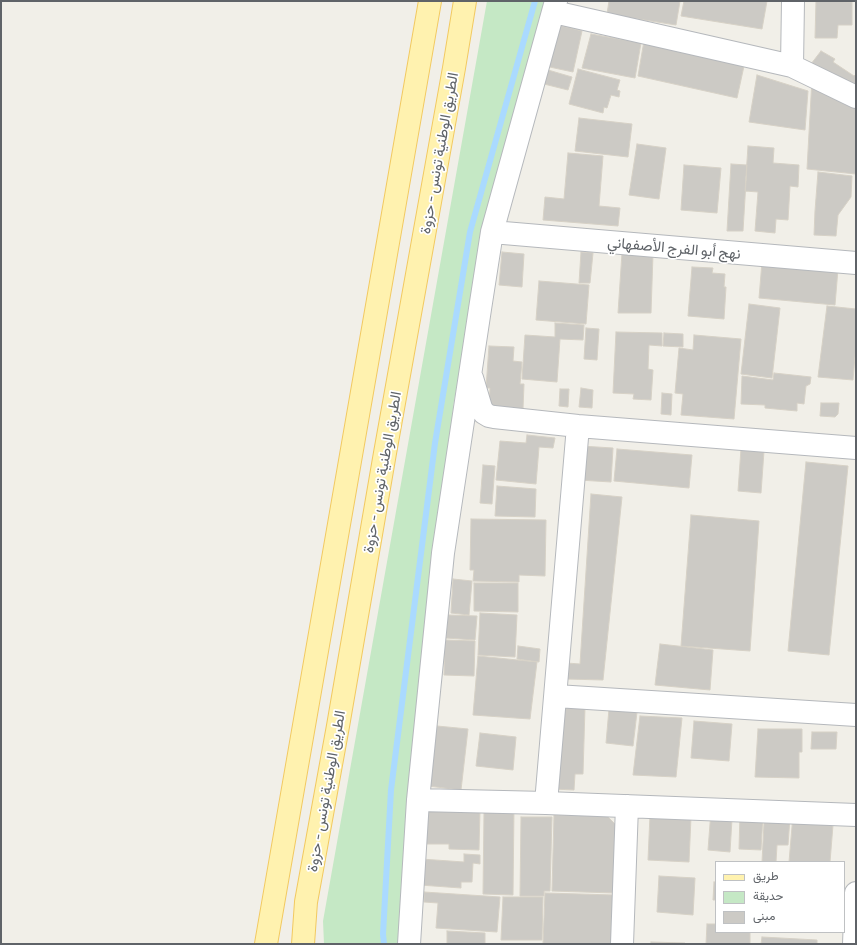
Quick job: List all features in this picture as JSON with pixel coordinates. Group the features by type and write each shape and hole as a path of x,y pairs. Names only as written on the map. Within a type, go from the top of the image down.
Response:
{"main road":[{"path":"266,944 430,1"},
{"name":"الطريق الوطنية تونس - حزوة","path":"303,944 306,902 465,1"},
{"path":"313,678 345,682"}],"street":[{"path":"792,66 793,1"},
{"path":"409,944 418,800 443,553 470,371 492,232 555,6 792,66 856,98"},
{"name":"نهج أبو الفرج الأصفهاني","path":"492,232 856,263"},
{"path":"470,371 481,408 484,413 489,416 578,426 856,448"},
{"path":"546,803 578,426"},
{"path":"556,696 856,715"},
{"path":"418,800 546,803 856,815"},
{"path":"622,944 628,806"},
{"path":"854,944 856,893"}],"green space":[{"path":"487,1 546,1 487,229 454,401 431,600 404,944 324,944 323,921"}],"building":[{"path":"609,1 680,1 676,25 607,14"},
{"path":"684,1 767,1 762,29 681,16"},
{"path":"816,1 852,2 852,25 838,25 837,38 815,38"},
{"path":"555,24 582,31 573,72 545,66"},
{"path":"591,34 641,43 635,78 582,68"},
{"path":"645,35 746,57 737,98 638,76"},
{"path":"821,51 835,59 833,62 854,76 856,74 856,94 811,64"},
{"path":"578,69 620,80 617,90 620,91 619,97 611,95 607,108 604,107 603,113 569,104"},
{"path":"548,70 572,77 568,90 544,84"},
{"path":"757,75 808,91 805,130 749,122"},
{"path":"812,79 856,107 856,174 807,169"},
{"path":"579,118 632,124 628,157 575,151"},
{"path":"637,144 666,148 659,199 629,195"},
{"path":"748,146 774,148 773,163 799,165 798,187 790,186 788,220 776,219 775,233 755,231 758,192 745,191"},
{"path":"568,153 603,156 599,206 620,208 618,226 543,220 545,197 564,199"},
{"path":"731,164 747,165 743,231 727,231"},
{"path":"684,165 721,168 717,213 681,210"},
{"path":"818,172 852,176 851,197 838,215 836,236 814,235"},
{"path":"502,252 524,254 522,287 499,285"},
{"path":"581,252 593,253 590,283 579,283"},
{"path":"622,253 653,254 651,313 618,313"},
{"path":"762,262 838,269 835,305 759,298"},
{"path":"692,267 713,268 712,273 725,274 724,287 726,287 724,319 688,316"},
{"path":"539,281 589,285 586,324 536,320"},
{"path":"749,304 780,308 772,378 741,374"},
{"path":"827,306 856,309 856,345 853,380 818,377"},
{"path":"555,323 584,325 583,340 560,339 557,382 522,379 525,335 555,337"},
{"path":"586,328 599,329 597,360 584,359"},
{"path":"616,332 662,333 662,346 649,345 648,369 653,370 651,400 633,399 634,394 613,393"},
{"path":"664,333 683,334 683,347 663,346"},
{"path":"694,335 741,339 734,419 681,415 683,394 675,393 679,348 693,350"},
{"path":"489,346 514,347 513,361 522,362 520,384 524,384 523,409 489,407 490,388 486,388"},
{"path":"774,373 811,377 810,384 806,386 804,404 797,403 797,411 765,408 765,405 741,404 742,376 773,380"},
{"path":"581,388 593,390 592,408 579,407"},
{"path":"560,389 569,389 568,407 559,406"},
{"path":"662,393 672,394 671,415 661,414"},
{"path":"821,403 839,403 838,414 835,417 820,416"},
{"path":"527,435 555,438 553,448 539,447 536,484 496,480 500,441 526,443"},
{"path":"581,446 613,448 611,482 579,480"},
{"path":"617,449 692,455 689,488 614,481"},
{"path":"741,449 764,451 761,493 738,491"},
{"path":"806,462 848,466 829,655 788,651"},
{"path":"483,465 495,466 492,504 480,503"},
{"path":"497,486 536,489 535,517 495,516"},
{"path":"591,494 622,497 603,680 566,679 567,663 580,664"},
{"path":"691,515 759,521 750,651 681,646"},
{"path":"471,519 546,520 545,576 519,575 519,582 473,581 474,570 470,570"},
{"path":"453,579 472,581 469,615 451,613"},
{"path":"474,583 518,583 518,612 474,611"},
{"path":"480,613 517,615 515,657 478,655"},
{"path":"448,615 477,616 475,640 446,638"},
{"path":"445,640 475,641 474,676 444,675"},
{"path":"660,644 713,650 710,690 655,685"},
{"path":"518,646 540,649 539,662 517,659"},
{"path":"478,656 537,662 530,719 473,715"},
{"path":"557,706 585,707 583,774 575,774 574,790 554,789"},
{"path":"609,709 637,712 633,746 606,743"},
{"path":"640,716 682,718 676,777 633,775"},
{"path":"694,721 732,724 729,761 691,758"},
{"path":"437,726 468,729 461,790 428,786"},
{"path":"758,729 802,729 802,752 799,752 799,778 755,777"},
{"path":"812,732 837,732 836,749 811,749"},
{"path":"480,733 516,737 513,770 476,766"},
{"path":"514,807 513,895 483,894 484,812"},
{"path":"422,808 480,810 479,850 449,849 449,844 420,844"},
{"path":"711,811 732,819 730,852 708,850"},
{"path":"740,814 763,815 761,850 739,849"},
{"path":"554,815 607,816 617,826 615,893 552,891"},
{"path":"650,815 691,817 689,862 648,860"},
{"path":"793,815 833,825 830,861 789,861"},
{"path":"521,817 552,817 550,891 544,891 544,896 520,896"},
{"path":"790,818 788,845 777,845 776,861 762,861 764,823"},
{"path":"464,854 480,855 480,864 473,863 472,882 461,882 461,888 420,885 421,859 464,862"},
{"path":"659,876 695,878 693,915 657,912"},
{"path":"714,882 715,882 715,900 713,900"},
{"path":"424,892 500,897 497,932 436,928 438,903 424,902"},
{"path":"545,893 614,895 612,944 543,944"},
{"path":"503,897 543,897 542,940 501,940"},
{"path":"707,924 715,924 715,933 750,933 750,944 706,944"},
{"path":"447,931 485,933 485,944 447,944"},
{"path":"762,937 817,940 817,944 761,944"},
{"path":"651,942 685,943 685,944 651,944"}],"waterway":[{"path":"384,944 383,934 391,790 435,443 470,232 535,1"}]}
